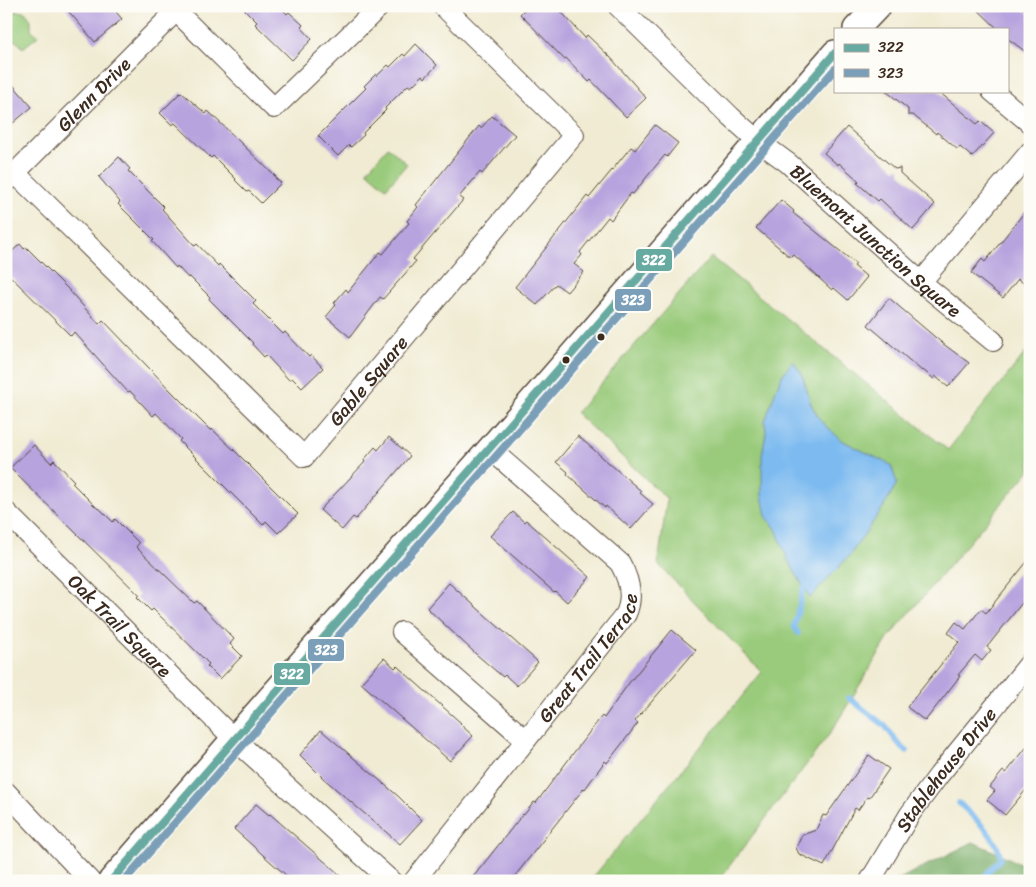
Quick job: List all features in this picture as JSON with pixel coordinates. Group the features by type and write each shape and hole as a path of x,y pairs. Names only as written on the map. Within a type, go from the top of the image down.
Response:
{"main road":[{"path":"857,28 878,6"},
{"path":"111,881 834,54"}],"street":[{"path":"172,10 274,108 380,6"},
{"name":"Gable Square","path":"9,179 304,457 574,135 443,6"},
{"name":"Bluemont Junction Square","path":"618,6 731,117 758,141 788,163 921,282 993,341"},
{"name":"Glenn Drive","path":"9,179 172,10"},
{"path":"993,92 1030,123"},
{"path":"921,282 1030,152"},
{"name":"Great Trail Terrace","path":"414,881 626,614 630,605 628,582 620,563 490,449"},
{"name":"Oak Trail Square","path":"6,512 234,739 391,881"},
{"path":"402,632 526,740"},
{"name":"Stablehouse Drive","path":"870,881 910,814 939,774 1030,663"},
{"path":"6,792 90,881"}],"green space":[{"path":"16,11 25,12 31,20 31,29 38,36 23,48 10,38 7,33 6,20"},
{"path":"388,147 407,164 386,188 367,171"},
{"path":"711,257 948,450 1030,347 1030,470 889,637 831,732 718,881 590,881 762,672 658,564 667,499 576,413"},
{"path":"973,842 1024,865 1017,881 895,881"}],"water":[{"path":"793,361 802,374 811,404 820,420 841,440 891,465 897,483 884,506 850,555 810,598 788,560 776,529 766,516 762,495 762,455 766,433 765,421 783,374"}],"building":[{"path":"64,6 111,6 122,19 95,42"},
{"path":"241,6 280,6 287,14 289,12 303,25 301,27 312,39 292,60 255,24 257,22"},
{"path":"528,6 556,6 585,38 587,35 611,58 646,98 626,117 591,80 589,82 566,58 564,59 520,14"},
{"path":"974,6 1020,6 1030,15 1030,55 1008,39 1008,28 997,28"},
{"path":"416,44 437,65 425,78 423,75 411,87 408,85 363,133 364,135 351,147 349,145 338,156 318,136 366,88 364,86 376,74 377,76 388,65 390,67 403,54 405,56"},
{"path":"6,77 32,107 6,129"},
{"path":"181,92 206,114 208,111 281,183 261,203 249,191 247,192 213,156 211,158 175,123 172,125 160,113"},
{"path":"887,92 939,92 977,124 980,121 994,133 972,157 960,147 957,149 913,115 908,115 908,109"},
{"path":"492,116 515,135 482,174 480,172 459,197 463,200 413,259 416,261 383,299 380,297 350,337 326,317 336,305 334,303 346,289 348,292 380,252 383,254 409,223 407,221 418,207 416,205 479,126 481,128"},
{"path":"655,125 678,143 667,157 665,155 633,194 631,193 611,220 608,217 580,252 582,255 574,264 584,272 567,292 556,284 537,305 515,287 587,196 589,198 631,147 635,150"},
{"path":"847,127 895,169 900,168 900,173 935,204 913,230 880,199 878,201 857,183 859,181 839,163 838,165 824,153"},
{"path":"119,157 130,169 128,171 164,207 162,209 195,246 197,244 218,266 219,264 256,301 253,304 283,334 285,332 309,357 311,355 323,368 302,388 292,378 289,380 266,355 264,357 253,343 209,299 210,297 189,276 188,278 177,266 176,268 152,241 154,240 118,204 120,202 99,177"},
{"path":"781,200 794,211 793,213 856,264 854,266 867,277 848,300 834,288 832,290 793,254 790,257 756,228"},
{"path":"1030,205 1030,288 1018,279 1003,298 971,273 982,259 985,262"},
{"path":"20,244 24,249 26,247 68,289 99,324 103,320 211,431 212,429 298,514 278,533 266,521 263,525 179,441 181,439 156,413 153,416 130,391 128,392 74,332 71,336 6,272 6,257"},
{"path":"889,298 942,343 969,363 948,387 935,376 934,379 922,371 868,325"},
{"path":"578,436 641,491 640,493 653,504 631,529 606,506 605,508 556,462"},
{"path":"389,437 410,456 356,519 353,517 342,530 320,510 365,462 364,460 375,447 378,450"},
{"path":"34,445 51,463 54,460 74,481 72,483 98,509 113,522 115,519 139,543 136,547 194,603 197,601 234,639 230,644 242,656 220,679 207,666 209,664 153,609 151,611 137,597 139,595 10,468"},
{"path":"513,512 524,522 526,520 590,577 567,602 490,536"},
{"path":"1030,558 1030,593 987,647 991,650 982,661 975,655 925,721 907,707 959,642 948,633 956,622 965,629 981,609 986,613"},
{"path":"449,583 538,662 517,686 477,655 427,608"},
{"path":"672,630 696,650 635,721 638,723 607,763 605,761 585,789 511,881 470,881 523,814 534,802 536,803 602,716 604,718 629,683"},
{"path":"384,658 395,668 397,666 473,736 450,761 361,683"},
{"path":"321,730 398,796 422,820 400,844 323,778 300,755"},
{"path":"1030,743 1030,785 1005,815 987,800 995,791 990,787 1003,771 1006,773"},
{"path":"869,755 889,769 869,798 867,797 858,810 855,808 824,866 799,854 796,848 802,835 816,830 823,815 826,816"},
{"path":"256,804 347,881 293,881 234,829"}],"waterway":[{"path":"798,633 794,626 804,587"},
{"path":"849,698 885,726 903,749 907,751"},
{"path":"959,803 990,835 1001,858 980,881"}],"transit line":[{"name":"322","path":"111,881 834,54"},
{"name":"323","path":"124,881 834,70"}]}
